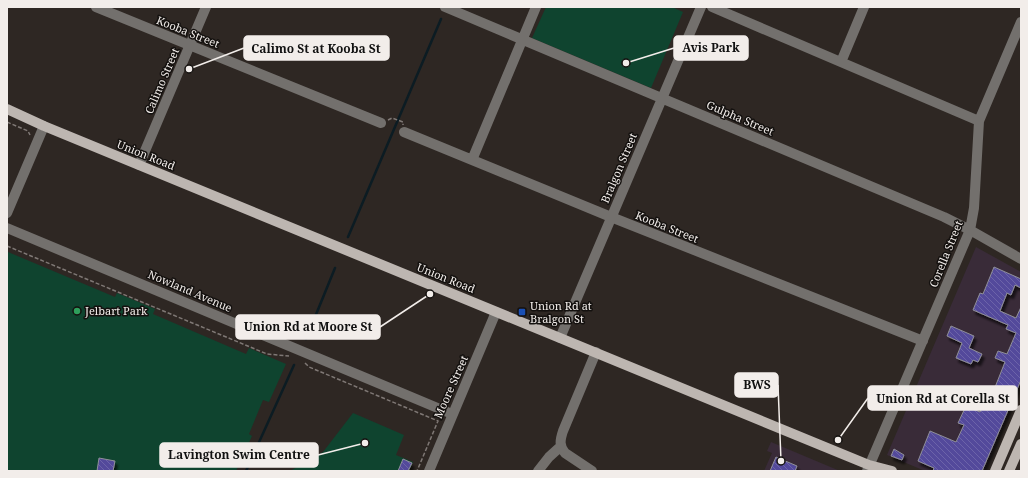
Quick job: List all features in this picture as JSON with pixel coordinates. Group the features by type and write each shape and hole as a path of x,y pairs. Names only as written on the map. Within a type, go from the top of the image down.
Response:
{"main road":[{"name":"Union Road","path":"7,109 44,126 596,352 874,469 892,471"},
{"path":"995,471 1021,410"},
{"path":"1009,471 1021,444"}],"street":[{"name":"Kooba Street","path":"96,7 381,123"},
{"name":"Calimo Street","path":"139,165 206,7"},
{"name":"Gulpha Street","path":"445,7 944,218 970,230 1021,259"},
{"path":"472,160 536,7"},
{"name":"Bralgon Street","path":"560,338 701,7"},
{"path":"712,7 979,121"},
{"path":"841,62 864,7"},
{"name":"Corella Street","path":"874,469 923,341 970,230 974,208 979,121 1021,22"},
{"path":"7,214 44,126"},
{"name":"Kooba Street","path":"404,132 611,217 923,341"},
{"name":"Nowland Avenue","path":"7,228 452,414"},
{"name":"Moore Street","path":"428,471 496,312"},
{"path":"592,471 570,457 560,447 560,438 596,352"},
{"path":"538,471 549,457 560,447"}],"path":[{"path":"394,118 401,121"},
{"path":"7,122 28,131 30,135"},
{"path":"7,246 267,354 292,357"},
{"path":"304,362 309,367 438,421 417,471"}],"shaded area":[{"path":"976,247 1021,272 1021,383 984,471 925,471 887,455"},
{"path":"771,442 840,471 764,471 772,453 767,451"}],"green space":[{"path":"546,7 672,7 683,12 651,88 532,38"},
{"name":"Jelbart Park","path":"8,252 115,297 117,293 155,309 153,314 246,354 249,348 286,364 269,402 263,400 249,434 252,436 236,471 7,471"},
{"path":"353,413 404,435 396,455 413,462 409,471 290,471 323,452"}],"building":[{"path":"994,267 1021,279 1021,288 1015,285 1011,295 1007,293 1000,311 1016,318 1021,307 1021,380 982,471 933,471 934,468 918,461 930,431 956,442 964,425 958,423 966,406 980,412 986,398 990,400 1005,362 995,358 998,351 1007,354 1016,333 1006,329 1008,325 973,310 980,293 983,294"},
{"path":"951,326 974,336 969,348 982,354 978,362 973,360 971,364 956,358 962,343 947,336"},
{"path":"894,449 904,455 902,460 891,456"},
{"path":"776,457 797,466 795,471 770,471"},
{"path":"99,458 115,461 113,471 97,471"},
{"path":"403,459 412,463 408,471 398,471"}],"waterway":[{"path":"348,237 441,19"},
{"path":"306,339 335,268"},
{"path":"246,471 294,365"}],"place":[{"name":"Avis Park","path":"626,63"},
{"name":"Calimo St at Kooba St","path":"189,69"},
{"name":"Union Rd at Moore St","path":"430,294"},
{"name":"Jelbart Park","path":"77,311"},
{"name":"Union Rd at Bralgon St","path":"522,312"},
{"name":"Union Rd at Corella St","path":"838,440"},
{"name":"Lavington Swim Centre","path":"365,443"},
{"name":"BWS","path":"781,461"}]}
